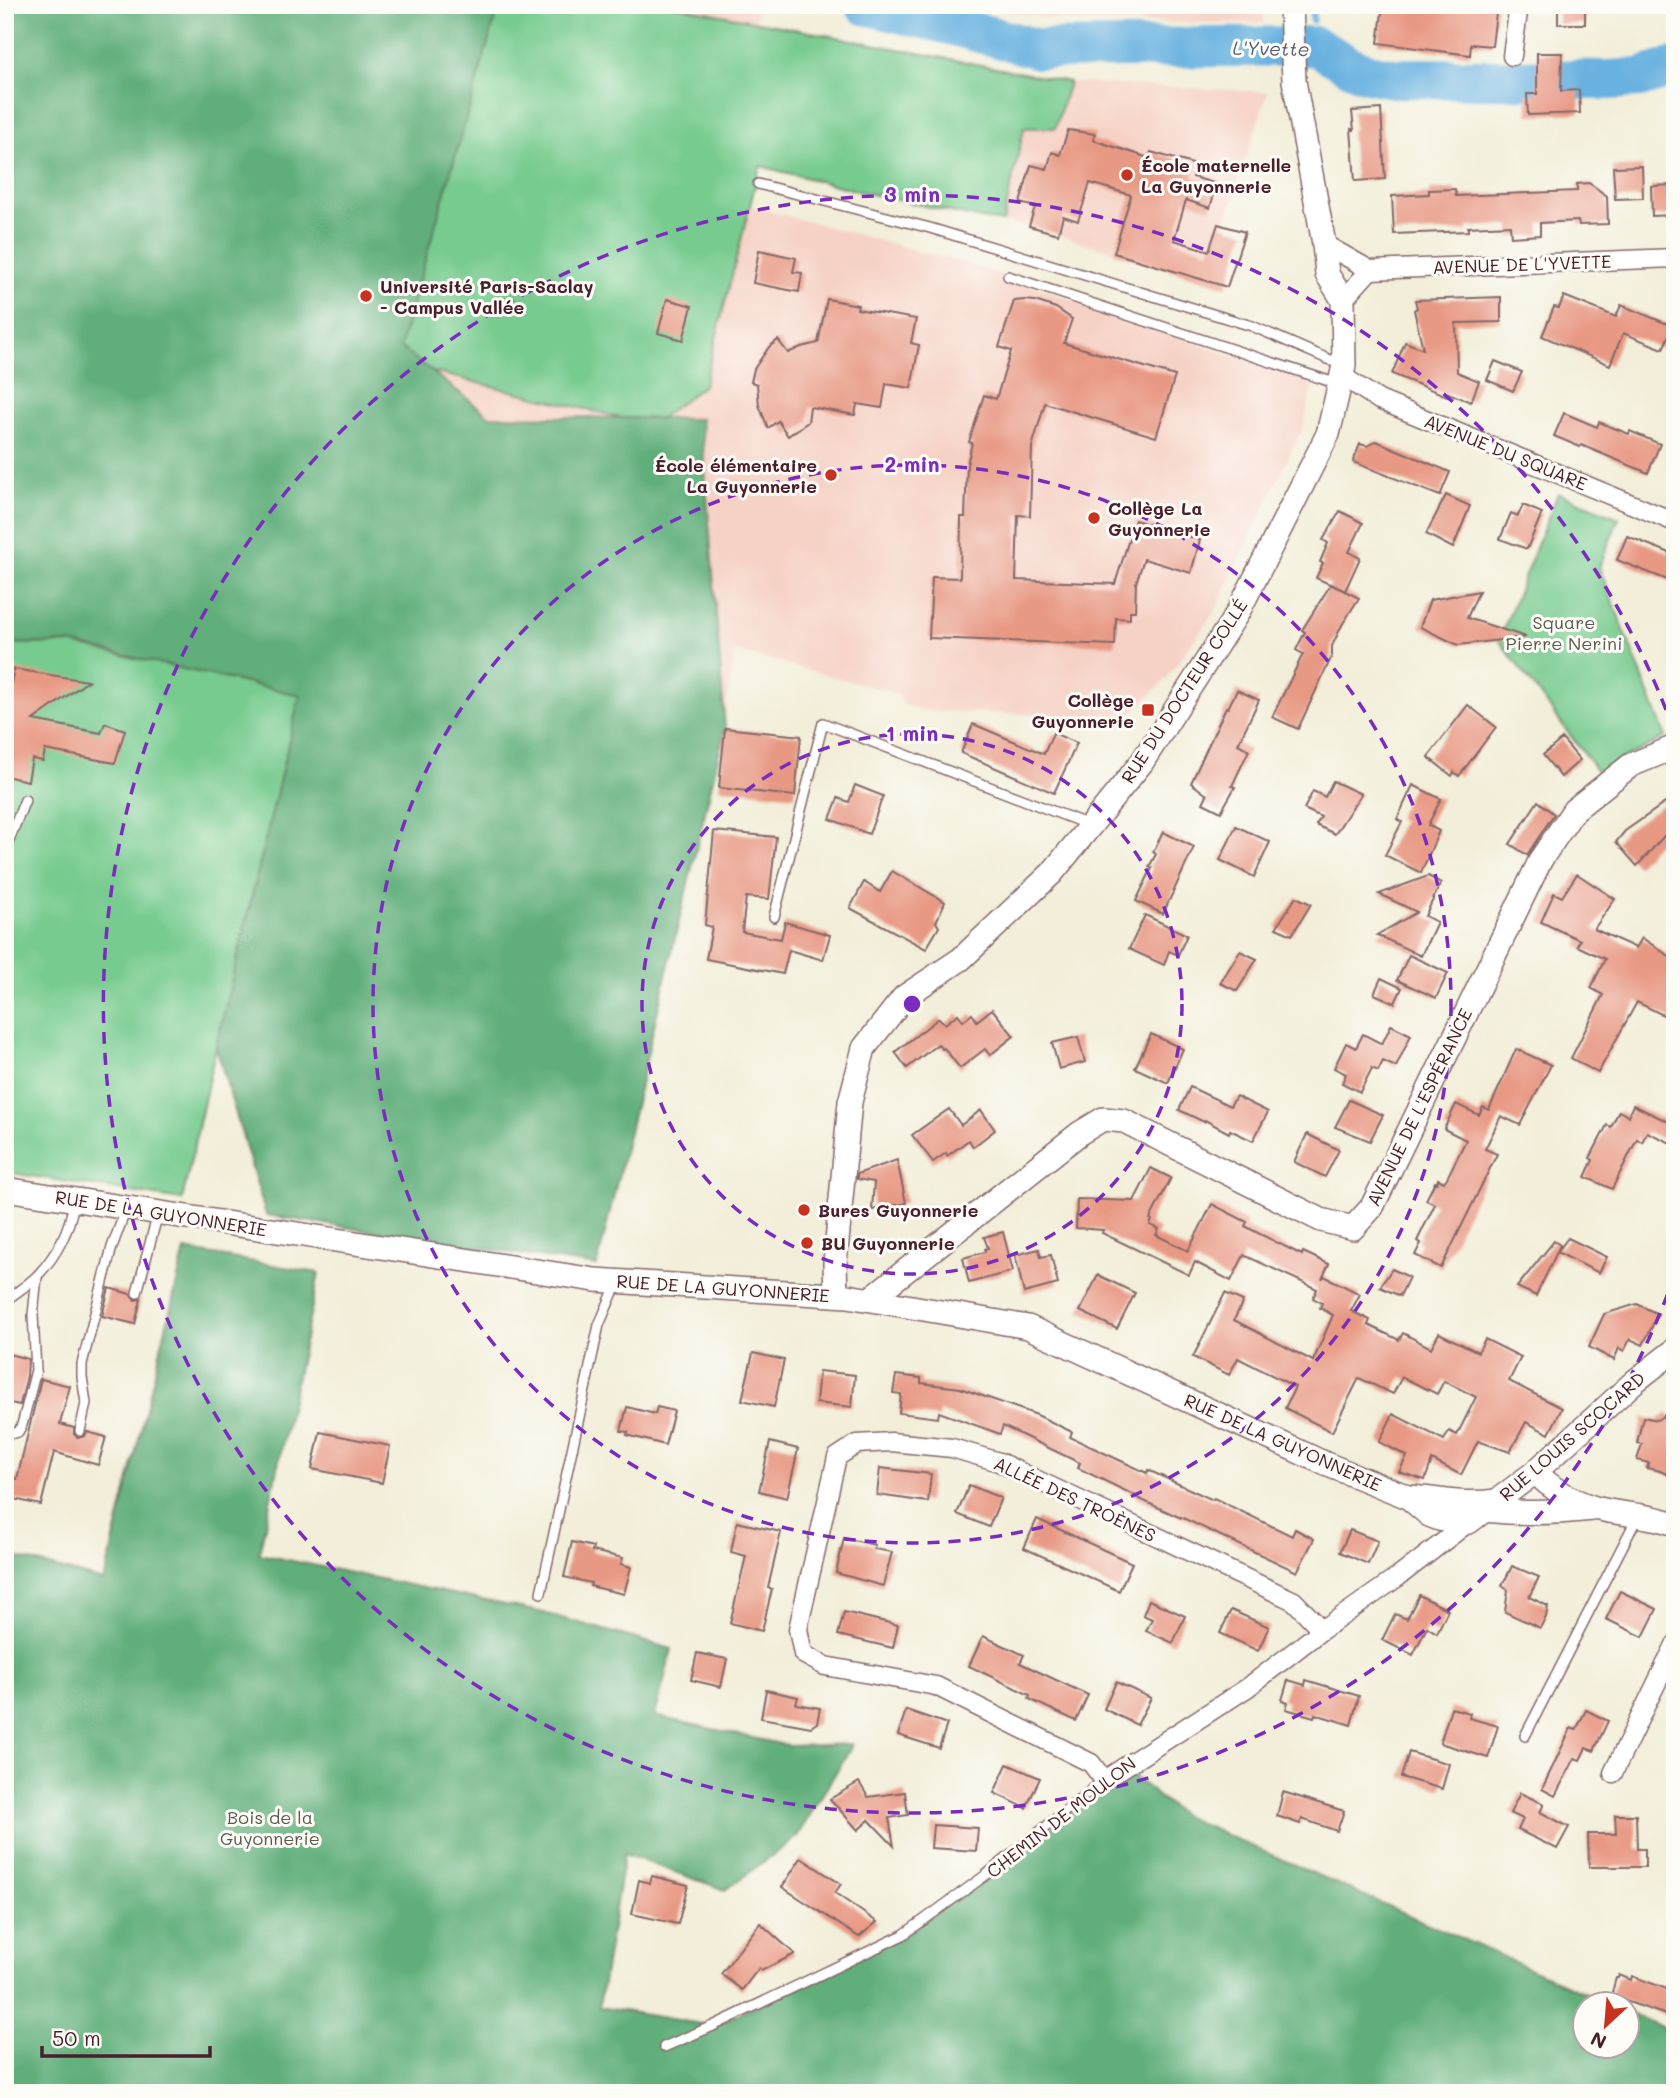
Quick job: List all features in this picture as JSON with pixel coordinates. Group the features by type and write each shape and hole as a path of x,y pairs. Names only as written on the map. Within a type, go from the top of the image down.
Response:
{"street":[{"name":"RUE DU DOCTEUR COLLÉ","path":"836,1295 835,1263 850,1102 864,1048 904,997 961,960 1052,873 1142,762 1238,612 1328,434 1341,375 1343,300 1327,274 1294,81 1291,5"},
{"path":"1512,56 1519,5"},
{"path":"1324,244 1370,270 1343,300"},
{"name":"AVENUE DE L'YVETTE","path":"1370,270 1675,258"},
{"name":"AVENUE DU SQUARE","path":"1341,375 1379,400 1675,522"},
{"name":"AVENUE DE L'ESPÉRANCE","path":"870,1299 1080,1133 1103,1119 1124,1121 1321,1220 1353,1228 1372,1207 1541,859 1574,810 1631,765 1675,747"},
{"name":"RUE DE LA GUYONNERIE","path":"5,1189 437,1257 617,1282 836,1295 1028,1327 1326,1464 1408,1497 1429,1515 1449,1522 1483,1511 1477,1504 1408,1497"},
{"name":"RUE LOUIS SCOCARD","path":"1483,1511 1535,1472 1634,1382 1675,1350"},
{"name":"ALLÉE DES TROÈNES","path":"1104,1780 1091,1763 936,1686 825,1666 803,1654 798,1629 837,1457 857,1444 891,1443 952,1448 999,1462 1294,1601 1322,1630"},
{"path":"1535,1472 1552,1488 1570,1499 1595,1508 1662,1519 1675,1524"},
{"path":"1483,1511 1564,1512 1595,1508"},
{"name":"CHEMIN DE MOULON","path":"1104,1780 1247,1688 1483,1511"},
{"path":"1429,1515 1435,1548"},
{"path":"1613,1773 1675,1645"}],"lane":[{"path":"758,184 930,228 1252,326 1341,375"},
{"path":"1008,276 1341,375"},
{"path":"774,917 823,723 1091,826"},
{"path":"5,850 25,800"},
{"path":"5,1301 37,1276 63,1241 72,1218 74,1199"},
{"path":"80,1431 86,1402 82,1364 112,1247 127,1207"},
{"path":"137,1293 158,1212"},
{"path":"5,1435 18,1432 33,1385 36,1370 33,1314 37,1276"},
{"path":"541,1593 599,1325 617,1282"},
{"path":"1525,1736 1639,1515"},
{"name":"CHEMIN DE MOULON","path":"664,2047 903,1935 985,1875 1104,1780"}],"shaded area":[{"path":"5,5 759,5 724,156 760,166 750,206 975,266 1313,384 1304,425 1215,611 1166,679 1127,718 927,711 905,706 896,693 735,651 724,723"},
{"path":"985,5 1264,5 1264,23 1079,22"},
{"name":"École maternelle La Guyonnerie","path":"1069,82 1268,92 1224,226 1218,224 1209,251 1190,275 1029,226 1003,222 1024,127 1055,128"}],"green space":[{"path":"5,5 499,5 400,347 490,416 701,419 725,728 597,1266 266,1215 216,1047 300,695 69,643 5,644"},
{"path":"490,5 670,5 1069,82 1055,128 1024,128 1003,222 871,194 760,166 704,385 651,425 393,362"},
{"name":"Square Pierre Nerini","path":"1558,493 1619,518 1599,567 1666,737 1618,761 1600,775 1499,640"},
{"path":"69,643 300,695 182,1200 5,1172 5,644"},
{"name":"Bois de la Guyonnerie","path":"185,1250 319,1273 259,1554 540,1612 672,1649 655,1716 789,1746 853,1744 796,1838 725,1890 624,1854 599,2007 713,2026 903,1935 989,1876 1125,1770 1183,1816 1578,1990 1572,1990 1572,2060 1642,2060 1642,2018 1675,2033 1675,2093 5,2093 5,1554 104,1581"}],"building":[{"path":"1383,5 1497,5 1492,46 1471,44 1470,55 1378,43"},
{"path":"1558,5 1585,5 1585,24 1558,24"},
{"path":"1537,53 1562,53 1561,91 1579,90 1580,113 1528,115 1527,94 1537,94"},
{"path":"1381,109 1385,179 1355,181 1352,111"},
{"path":"1068,130 1095,134 1093,140 1149,158 1151,152 1196,165 1193,177 1217,184 1210,208 1186,200 1174,240 1209,251 1218,224 1245,232 1227,287 1114,253 1131,195 1090,183 1078,221 1063,216 1058,234 1029,226 1035,207 1020,203 1031,165 1047,169 1052,152 1060,155"},
{"path":"1642,166 1643,198 1615,199 1613,167"},
{"path":"1589,183 1607,196 1608,224 1579,225 1578,221 1540,223 1540,235 1511,237 1510,225 1468,227 1468,231 1394,234 1392,196 1455,189 1456,196 1577,191 1577,184"},
{"path":"1675,185 1675,215 1652,216 1651,186"},
{"path":"759,250 796,258 793,272 802,273 799,292 753,283"},
{"path":"1564,296 1616,317 1621,305 1673,326 1663,349 1623,333 1610,365 1542,336 1554,307 1559,308"},
{"path":"1501,297 1501,322 1456,323 1457,372 1479,381 1471,402 1448,393 1447,396 1392,374 1405,342 1423,349 1414,310 1417,308 1415,300"},
{"path":"667,299 692,306 683,340 658,333"},
{"path":"827,299 858,305 857,309 916,319 911,343 919,345 911,388 886,384 882,408 857,404 855,415 810,407 808,422 788,436 778,421 768,428 759,405 757,384 751,382 754,369 769,347 778,340 788,353 818,343"},
{"path":"1025,300 1056,308 1072,319 1064,343 1175,376 1156,437 1045,403 1032,447 1030,516 1018,515 1016,580 1115,584 1135,520 1200,540 1191,573 1144,559 1136,583 1135,611 1130,611 1130,619 1116,618 1115,645 929,638 932,577 960,578 961,517 965,517 967,465 972,443 969,442 984,395 996,399 1011,351 999,347 1014,301"},
{"path":"1495,361 1522,372 1513,391 1487,380"},
{"path":"1564,413 1597,427 1599,422 1660,444 1648,473 1554,436"},
{"path":"1376,441 1450,472 1440,496 1353,462 1360,444 1367,446"},
{"path":"1446,495 1470,506 1453,548 1426,534"},
{"path":"1523,505 1542,513 1527,549 1500,539 1511,513 1518,516"},
{"path":"1340,511 1363,523 1349,552 1360,558 1345,591 1316,578 1328,543 1323,540"},
{"path":"1627,536 1675,555 1675,583 1617,560"},
{"path":"1331,584 1359,598 1332,646 1332,656 1298,729 1272,717 1303,654 1296,650 1305,632 1302,630"},
{"path":"1479,591 1467,618 1526,637 1458,645 1420,627 1430,600"},
{"path":"14,669 88,681 33,720 101,733 105,723 125,730 115,763 45,750 43,761 32,759 28,781 5,776 5,712"},
{"path":"1237,690 1259,700 1238,744 1249,750 1232,786 1235,787 1221,812 1203,803 1207,795 1191,783 1226,707 1228,708"},
{"path":"1468,705 1496,727 1459,776 1454,772 1452,776 1428,757"},
{"path":"973,724 1044,754 1053,733 1077,743 1054,793 961,753"},
{"path":"725,728 801,736 795,796 719,788"},
{"path":"1562,739 1580,760 1561,777 1543,755"},
{"path":"1333,781 1361,794 1335,834 1316,825 1321,817 1304,809 1313,791 1325,797"},
{"path":"855,785 883,796 869,834 830,819 838,798 849,802"},
{"path":"1413,785 1441,799 1428,825 1439,831 1421,873 1385,855 1402,822 1397,819"},
{"path":"1675,796 1675,850 1664,836 1637,866 1616,842 1625,831"},
{"path":"1538,801 1554,814 1527,855 1510,844"},
{"path":"1236,826 1270,842 1254,877 1220,860"},
{"path":"714,831 776,837 769,899 746,897 742,932 781,939 785,922 830,935 823,960 789,950 783,974 706,959 712,927 705,925"},
{"path":"1163,832 1194,847 1163,914 1136,901 1152,868 1149,867 1156,854 1153,852"},
{"path":"892,871 945,902 936,922 939,927 926,949 850,908 864,882 880,892"},
{"path":"1577,874 1615,899 1594,929 1636,948 1642,938 1675,960 1675,1021 1637,1002 1598,1073 1571,1058 1603,995 1591,988 1605,959 1577,946 1580,940 1541,922 1554,893 1562,897"},
{"path":"1428,876 1441,883 1425,916 1437,922 1421,956 1377,935 1417,912 1379,894"},
{"path":"1296,897 1311,904 1292,935 1276,928"},
{"path":"1145,915 1187,935 1178,955 1169,951 1164,965 1129,949"},
{"path":"1240,951 1257,959 1237,991 1220,983"},
{"path":"1409,955 1448,973 1436,998 1397,980"},
{"path":"1381,978 1402,988 1395,1003 1374,994"},
{"path":"992,1009 1014,1036 990,1055 985,1049 960,1068 938,1044 907,1068 895,1052 939,1018 945,1024 958,1014 963,1021 972,1014 977,1021"},
{"path":"1391,1025 1411,1035 1396,1067 1383,1061 1378,1071 1372,1068 1360,1092 1342,1083 1346,1074 1334,1068 1346,1043 1356,1048 1363,1034 1382,1044"},
{"path":"1151,1034 1183,1049 1168,1083 1135,1068"},
{"path":"1078,1037 1085,1062 1059,1069 1052,1043"},
{"path":"1516,1049 1551,1065 1520,1125 1501,1116 1485,1149 1497,1154 1441,1268 1415,1255 1421,1243 1417,1241 1435,1204 1426,1200 1435,1182 1437,1183 1438,1179 1444,1182 1447,1178 1466,1140 1444,1129 1456,1104 1479,1115 1483,1107 1489,1110"},
{"path":"1190,1087 1230,1106 1236,1096 1268,1112 1253,1141 1179,1110"},
{"path":"1349,1100 1383,1115 1370,1141 1335,1127"},
{"path":"1633,1105 1675,1125 1675,1145 1647,1132 1642,1142 1637,1139 1612,1189 1585,1177 1593,1160 1590,1158 1607,1125 1611,1127 1619,1111 1628,1116"},
{"path":"949,1109 961,1125 981,1110 995,1130 973,1147 969,1140 947,1156 946,1153 933,1162 912,1135"},
{"path":"1307,1134 1339,1150 1325,1177 1294,1162"},
{"path":"897,1160 906,1203 872,1210 874,1182 857,1179 857,1174"},
{"path":"1151,1168 1171,1178 1150,1219 1150,1225 1159,1229 1156,1235 1188,1251 1212,1204 1247,1222 1245,1226 1256,1232 1302,1255 1303,1252 1329,1264 1322,1279 1324,1276 1360,1294 1351,1311 1370,1320 1368,1325 1399,1340 1403,1333 1431,1348 1439,1333 1478,1352 1485,1339 1521,1357 1509,1381 1562,1408 1549,1434 1526,1422 1510,1452 1478,1441 1461,1475 1432,1460 1425,1480 1399,1472 1407,1456 1379,1442 1393,1414 1444,1440 1449,1431 1457,1435 1476,1397 1444,1381 1437,1394 1402,1377 1393,1394 1359,1378 1332,1432 1285,1408 1295,1387 1238,1358 1229,1375 1193,1357 1225,1293 1243,1301 1234,1320 1313,1361 1333,1315 1320,1308 1322,1303 1313,1298 1317,1289 1244,1255 1231,1281 1195,1262 1189,1275 1102,1233 1103,1230 1076,1228 1077,1199 1134,1201"},
{"path":"1003,1232 1013,1271 969,1283 963,1258 985,1252 988,1248 984,1237"},
{"path":"1568,1238 1607,1257 1599,1273 1557,1252"},
{"path":"1554,1241 1560,1245 1536,1296 1517,1287"},
{"path":"1039,1249 1041,1257 1051,1255 1058,1284 1024,1293 1015,1255"},
{"path":"1392,1269 1409,1277 1400,1296 1380,1287"},
{"path":"1098,1275 1135,1293 1117,1329 1080,1311"},
{"path":"109,1288 130,1294 135,1300 141,1299 135,1324 102,1316"},
{"path":"1637,1304 1658,1314 1643,1345 1630,1339 1624,1351 1619,1348 1614,1360 1589,1347 1604,1314"},
{"path":"5,1353 28,1359 20,1405 5,1402"},
{"path":"753,1353 784,1360 774,1407 742,1400"},
{"path":"819,1371 855,1375 852,1407 816,1403"},
{"path":"896,1375 921,1378 921,1383 960,1388 1037,1415 1072,1432 1070,1437 1147,1473 1148,1470 1213,1500 1214,1498 1292,1536 1295,1529 1314,1539 1297,1572 1135,1497 1078,1468 1080,1463 1003,1426 1000,1434 939,1412 938,1418 899,1413 901,1394 893,1393"},
{"path":"41,1379 70,1386 60,1424 74,1428 74,1434 78,1438 85,1436 87,1432 106,1437 98,1465 54,1452 41,1505 5,1497 5,1476 17,1479"},
{"path":"627,1407 655,1414 657,1407 674,1411 665,1445 621,1431"},
{"path":"1668,1413 1675,1424 1675,1478 1647,1468 1649,1463 1637,1460 1642,1444 1637,1443 1643,1417 1657,1420"},
{"path":"320,1432 390,1446 382,1483 312,1469"},
{"path":"770,1442 798,1449 787,1498 759,1491"},
{"path":"880,1468 931,1474 928,1502 877,1495"},
{"path":"969,1485 1001,1498 989,1527 957,1514"},
{"path":"1037,1519 1132,1563 1119,1591 1024,1548"},
{"path":"737,1522 781,1532 768,1588 772,1589 762,1631 730,1623 746,1556 731,1552"},
{"path":"1350,1530 1378,1541 1368,1564 1340,1552"},
{"path":"844,1538 875,1545 874,1549 892,1552 883,1586 836,1573"},
{"path":"572,1542 593,1547 592,1551 623,1558 621,1564 631,1567 624,1594 564,1577"},
{"path":"1512,1566 1539,1577 1529,1597 1548,1606 1540,1628 1505,1612 1508,1590 1502,1586"},
{"path":"1620,1591 1657,1609 1643,1637 1606,1619"},
{"path":"1419,1595 1448,1610 1437,1633 1427,1627 1413,1655 1382,1640 1395,1614 1407,1619"},
{"path":"1149,1600 1185,1616 1173,1643 1146,1631 1152,1619 1143,1615"},
{"path":"1231,1610 1269,1627 1258,1651 1220,1633"},
{"path":"844,1612 898,1625 893,1648 838,1635"},
{"path":"983,1636 1024,1655 1020,1663 1088,1695 1076,1721 969,1666"},
{"path":"697,1653 727,1659 721,1687 691,1680"},
{"path":"1288,1680 1305,1685 1306,1680 1359,1696 1351,1725 1286,1709 1288,1702 1282,1700"},
{"path":"1116,1682 1151,1698 1137,1725 1104,1709"},
{"path":"766,1690 798,1697 796,1704 820,1708 817,1723 811,1727 761,1718"},
{"path":"1451,1708 1470,1713 1469,1718 1498,1726 1488,1758 1440,1743"},
{"path":"906,1710 947,1724 939,1748 898,1735"},
{"path":"1586,1710 1608,1721 1594,1751 1586,1748 1580,1760 1575,1758 1555,1796 1542,1789 1571,1728 1576,1730"},
{"path":"1409,1752 1449,1764 1442,1789 1401,1777"},
{"path":"1007,1764 1040,1778 1026,1808 994,1793"},
{"path":"859,1782 868,1797 905,1792 908,1815 889,1818 894,1846 869,1820 858,1830 830,1799"},
{"path":"1283,1792 1344,1811 1337,1831 1302,1819 1300,1824 1277,1816"},
{"path":"1520,1793 1544,1804 1540,1812 1569,1827 1557,1849 1518,1830 1523,1819 1510,1813"},
{"path":"1615,1815 1636,1815 1637,1849 1645,1849 1645,1867 1589,1867 1588,1834 1616,1834"},
{"path":"933,1825 978,1828 976,1851 931,1848"},
{"path":"801,1858 841,1884 835,1893 877,1922 859,1937 782,1887"},
{"path":"652,1876 688,1885 678,1924 632,1914 639,1880 650,1883"},
{"path":"760,1923 795,1954 761,1971 759,1968 742,1990 721,1974"},
{"path":"1619,1975 1631,1980 1632,1976 1675,1992 1675,2018 1642,2007 1642,1990 1613,1990"}],"waterway":[{"name":"L'Yvette","path":"865,5 1038,49 1314,46 1350,66 1394,78 1608,80 1639,78 1675,67"},
{"path":"1312,5 1313,20"}],"place":[{"name":"École maternelle La Guyonnerie","path":"1127,175"},
{"name":"Université Paris-Saclay - Campus Vallée","path":"366,296"},
{"name":"École élémentaire La Guyonnerie","path":"831,475"},
{"name":"Collège La Guyonnerie","path":"1094,518"},
{"name":"Collège Guyonnerie","path":"1148,710"},
{"name":"Bures Guyonnerie","path":"804,1210"},
{"name":"BU Guyonnerie","path":"807,1243"}]}
